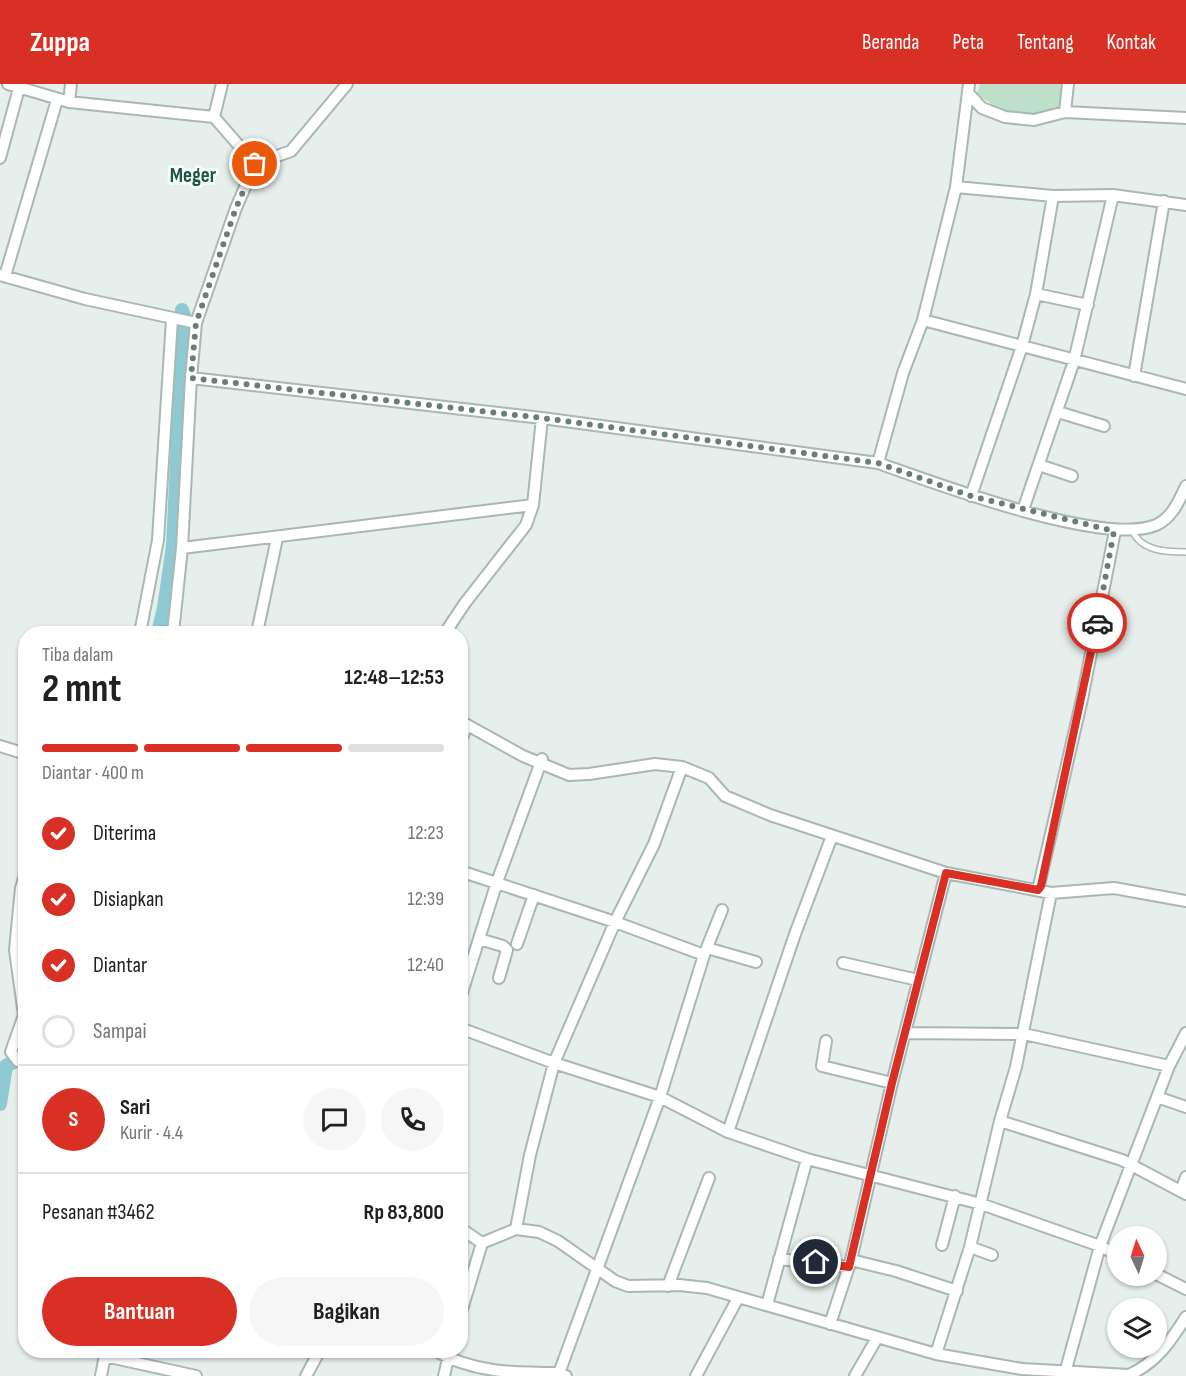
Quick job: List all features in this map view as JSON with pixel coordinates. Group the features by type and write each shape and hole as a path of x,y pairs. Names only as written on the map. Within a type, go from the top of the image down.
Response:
{"street":[{"path":"8,84 69,102 214,117 255,164"},
{"path":"69,102 71,84"},
{"path":"214,117 222,84"},
{"path":"174,626 182,548 196,323 236,208 255,164 291,151 347,84"},
{"path":"1065,112 1068,84"},
{"path":"0,158 20,88"},
{"path":"969,89 982,108 1005,117 1034,120 1065,112 1186,118"},
{"path":"878,463 903,373 923,320 956,187 969,89"},
{"path":"57,99 2,275 85,299 196,323"},
{"path":"956,187 1053,196 1113,195 1186,205"},
{"path":"1023,510 1074,361 1113,195"},
{"path":"971,496 1022,346 1036,294 1053,196"},
{"path":"1134,376 1164,201"},
{"path":"1036,294 1088,306"},
{"path":"141,626 158,540 172,319"},
{"path":"923,320 1186,389"},
{"path":"191,378 542,418 878,463 971,496 1114,531 1157,525 1172,513 1186,486"},
{"path":"1058,412 1104,426"},
{"path":"450,626 480,582 521,535 533,505 542,418"},
{"path":"1039,465 1072,476"},
{"path":"182,548 533,505"},
{"path":"1038,890 1082,699 1114,531"},
{"path":"259,626 278,538"},
{"path":"468,725 541,761 576,775 639,766 673,764 709,778 725,796 832,836 946,873 1051,893 1114,888 1186,900"},
{"path":"0,746 18,752"},
{"path":"468,974 497,882 541,761"},
{"path":"516,1229 530,1155 554,1063 615,922 654,844 682,767"},
{"path":"728,1132 795,934 832,836"},
{"path":"468,873 706,951 756,962"},
{"path":"830,1324 850,1263 892,1083 946,873"},
{"path":"936,1354 970,1247 1000,1121 1024,1034 1051,893"},
{"path":"517,944 534,896"},
{"path":"459,1358 495,1372 561,1375 660,1097 706,951 722,910"},
{"path":"18,911 15,967 18,983"},
{"path":"479,939 503,946 507,950 499,978"},
{"path":"843,963 918,980"},
{"path":"468,1031 554,1063 660,1097 728,1132 807,1159 981,1204 1107,1250"},
{"path":"18,1032 11,1052 18,1061"},
{"path":"1065,1373 1100,1246 1169,1066 1186,1032"},
{"path":"905,1033 1024,1034 1169,1066"},
{"path":"826,1041 822,1066 892,1083"},
{"path":"1157,1097 1186,1107"},
{"path":"1000,1121 1098,1151 1132,1165 1183,1193 1186,1177"},
{"path":"767,1305 807,1159"},
{"path":"668,1286 710,1178"},
{"path":"942,1245 955,1196"},
{"path":"482,1243 516,1229 539,1232 598,1267 615,1281 628,1286 707,1288 936,1354 1022,1369 1129,1375 1137,1372 1163,1351 1186,1317"},
{"path":"468,1233 482,1243"},
{"path":"468,1289 482,1243"},
{"path":"970,1247 992,1255"},
{"path":"779,1259 850,1263 896,1271 957,1291"},
{"path":"1167,1280 1186,1289"},
{"path":"696,1376 738,1298"},
{"path":"855,1376 877,1338"},
{"path":"101,1376 104,1358"},
{"path":"125,1358 196,1376"},
{"path":"306,1376 316,1358"},
{"path":"444,1376 448,1358"}],"lane":[{"path":"1132,530 1137,541 1154,548 1163,551 1186,552"}],"green space":[{"path":"980,84 1072,84 1069,116 1014,119 977,94"}],"waterway":[{"path":"160,626 173,546 184,315 182,310"},
{"path":"0,1104 6,1066 18,1059"}],"way so far":[{"path":"255,164 236,208 196,323 191,378 542,418 878,463 971,496 1114,531 1097,623"}],"district":[{"name":"Meger","path":"193,175"}],"route":[{"path":"816,1262 849,1267 892,1083 946,873 1038,890 1041,886 1097,623"}]}
